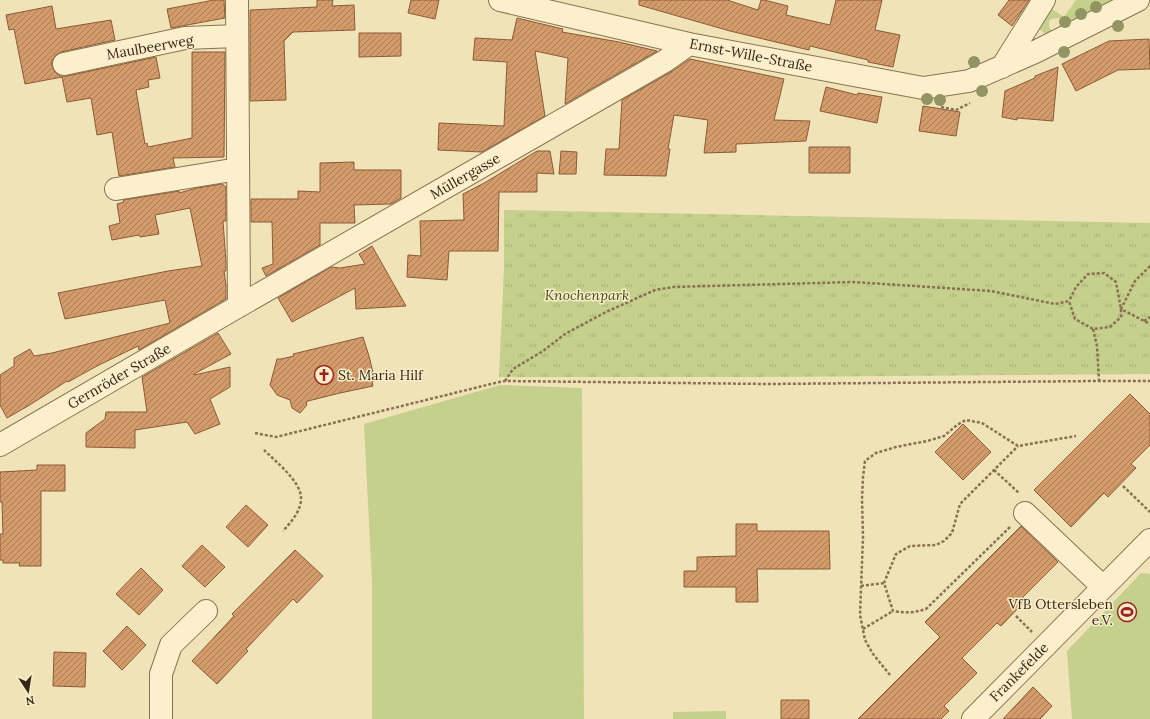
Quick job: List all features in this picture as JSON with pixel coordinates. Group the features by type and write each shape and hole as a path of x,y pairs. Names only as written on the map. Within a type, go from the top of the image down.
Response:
{"street":[{"path":"237,0 238,306"},
{"name":"Ernst-Wille-Straße","path":"500,0 689,44 923,88 969,81 1035,52 1138,0"},
{"path":"1002,67 1044,0"},
{"name":"Maulbeerweg","path":"64,64 185,38 237,36"},
{"name":"Müllergasse","path":"238,306 665,61 689,44"},
{"path":"116,189 238,169"},
{"name":"Gernröder Straße","path":"0,445 238,306"},
{"path":"1024,512 1103,587"},
{"name":"Frankefelde","path":"972,719 1150,540"},
{"path":"161,719 161,674 170,645 206,611"}],"path":[{"path":"1121,309 1135,281 1150,266"},
{"path":"1104,273 1116,282 1121,317 1110,326 1093,329 1075,319 1069,301 1076,287 1088,274 1104,273"},
{"path":"505,381 513,369 543,351 565,334 606,312 641,296 655,290 674,286 853,282 991,291 1055,304 1069,301"},
{"path":"1121,309 1150,324"},
{"path":"1143,321 1150,316"},
{"path":"1093,329 1097,346 1099,380"},
{"path":"255,433 276,437 505,381 768,384 1099,380 1150,381"},
{"path":"890,675 864,640 860,615 863,537 862,477 865,461 876,453 944,436 957,425 966,420 982,423 1018,446"},
{"path":"893,611 884,583 896,554 910,546 936,545 944,541 952,533 960,504 1018,446 1076,436"},
{"path":"264,450 282,466 298,486 302,498 293,521 284,531"},
{"path":"863,629 893,611 905,613 926,609 1024,512 1029,502 994,470"},
{"path":"1123,486 1150,512"},
{"path":"861,586 884,583"},
{"path":"1016,616 1036,637"}],"green space":[{"path":"1076,0 1118,0 1058,28 1062,23 1059,18 1051,19 1049,21 1049,27 1053,34 1046,34 1039,29 1037,23 1044,10 1052,9 1064,17"},
{"name":"Knochenpark","path":"504,210 1150,223 1150,374 767,377 499,377 504,268"},
{"path":"500,385 582,388 584,719 372,719 372,582 364,424"},
{"name":"VfB Ottersleben e.V.","path":"1141,573 1150,574 1150,719 1072,719 1067,651"},
{"path":"726,711 726,719 673,719 673,712"}],"building":[{"path":"214,0 224,0 225,18 171,28 167,9"},
{"path":"317,0 333,0 332,6 354,5 355,30 293,32 284,41 286,100 250,101 250,10 317,7"},
{"path":"411,0 439,0 435,19 408,13"},
{"path":"639,0 727,0 758,10 761,0 764,0 788,6 786,15 830,25 836,0 882,0 875,30 900,35 893,67 868,62 868,60 810,46 809,50 730,31 639,5"},
{"path":"1009,0 1029,0 1012,26 998,15"},
{"path":"52,6 56,29 111,20 115,40 61,52 56,55 52,60 52,66 55,72 60,76 67,76 156,57 160,78 148,80 149,87 136,90 145,144 147,143 148,147 192,138 192,52 225,52 224,157 173,158 175,167 119,176 112,132 97,135 91,98 67,102 62,77 25,84 14,29 9,30 6,15"},
{"path":"517,18 563,29 562,32 619,42 657,51 565,104 568,58 535,51 545,116 482,152 438,150 439,123 504,126 507,62 473,60 475,38 512,40"},
{"path":"359,33 401,33 401,56 359,57"},
{"path":"1149,39 1150,69 1118,70 1076,91 1062,64 1109,41"},
{"path":"690,59 784,79 774,120 810,121 806,141 736,144 736,152 704,153 708,120 674,115 668,149 670,149 666,176 604,175 606,149 619,149 622,100 671,72"},
{"path":"1058,67 1053,121 1017,118 1017,120 1002,117 1005,91 1035,78 1035,76"},
{"path":"826,87 857,95 858,93 882,97 877,123 820,111"},
{"path":"923,106 960,112 956,136 919,131"},
{"path":"809,147 850,147 850,173 809,173"},
{"path":"537,151 550,151 554,174 537,173 537,192 499,192 498,251 449,251 447,280 407,277 408,255 421,256 420,221 464,220 463,194"},
{"path":"561,151 577,152 576,174 559,174"},
{"path":"354,162 354,170 401,170 401,198 391,204 354,205 355,223 320,223 320,245 266,276 262,268 273,264 272,222 251,222 251,199 298,199 298,191 320,192 320,163"},
{"path":"222,184 226,187 226,221 223,221 226,262 226,271 224,271 226,299 139,350 138,346 68,382 67,381 7,418 0,405 0,375 14,366 14,358 30,349 34,356 52,353 170,323 165,300 65,319 58,293 168,271 202,266 190,208 155,215 159,234 140,237 139,235 112,240 109,226 120,223 117,204 124,202 123,200 179,191 179,193 197,188"},
{"path":"372,246 406,306 356,309 355,288 292,322 278,298 331,267 340,268 365,264 359,254"},
{"path":"218,333 231,354 194,375 230,367 230,387 210,399 220,424 195,434 187,422 135,430 135,448 86,447 86,433 105,419 106,412 147,412 142,377"},
{"name":"St. Maria Hilf","path":"363,337 375,381 372,381 373,386 308,401 306,402 307,405 300,413 292,408 290,400 277,395 270,385 277,359 294,356 293,354"},
{"path":"1130,394 1150,414 1150,445 1131,464 1136,468 1108,497 1104,493 1071,527 1034,490"},
{"path":"963,424 991,452 963,480 935,452"},
{"path":"37,465 65,465 65,491 41,491 41,566 19,566 20,563 3,563 3,560 0,560 0,534 3,534 2,502 0,502 0,472 37,470"},
{"path":"246,505 268,525 248,547 226,527"},
{"path":"736,524 757,524 757,531 829,531 830,569 757,569 758,602 736,602 736,587 684,587 684,571 697,571 697,557 736,556"},
{"path":"1021,526 1058,562 1023,597 1026,600 1001,626 997,623 962,658 977,673 944,706 949,711 941,719 858,719 940,637 925,622"},
{"path":"202,545 225,567 205,587 182,566"},
{"path":"295,550 323,576 297,603 293,599 246,649 248,651 217,684 192,661 234,616 232,614"},
{"path":"141,568 163,590 139,615 116,594"},
{"path":"127,626 146,645 122,670 103,651"},
{"path":"54,652 86,653 85,687 53,686"},
{"path":"1033,687 1052,706 1040,719 1003,719"},
{"path":"781,700 809,700 809,719 781,719"}],"place":[{"name":"St. Maria Hilf","path":"324,375"},
{"name":"VfB Ottersleben e.V.","path":"1127,612"}]}
